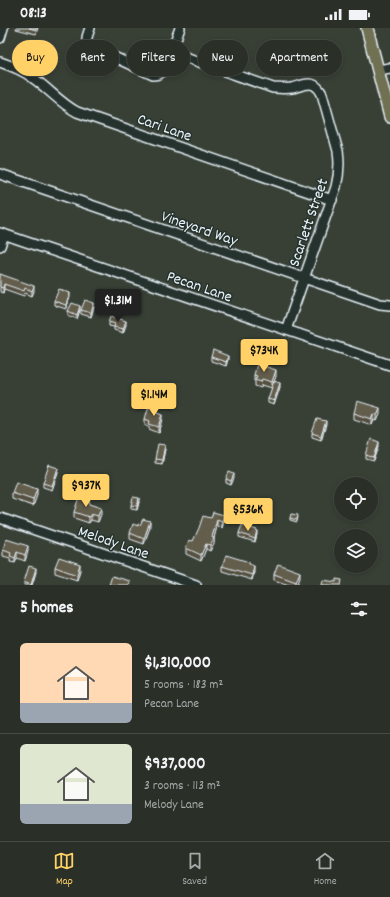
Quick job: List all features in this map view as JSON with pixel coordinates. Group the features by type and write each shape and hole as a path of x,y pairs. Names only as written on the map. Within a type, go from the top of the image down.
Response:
{"main road":[{"path":"368,28 390,117"}],"street":[{"path":"0,38 4,28"},
{"path":"90,28 86,40 90,46 127,62"},
{"path":"176,40 180,28"},
{"name":"Scarlett Street","path":"190,59 273,88 292,88 310,84 320,89 322,94 339,160 338,177 332,200 286,330"},
{"name":"Cari Lane","path":"0,62 18,68 27,73 60,101 77,112 332,200"},
{"path":"378,70 390,68"},
{"name":"Vineyard Way","path":"0,174 380,304 390,305"},
{"path":"0,246 2,233"},
{"name":"Pecan Lane","path":"2,233 390,366"},
{"name":"Melody Lane","path":"0,518 196,585"}],"building":[{"path":"0,274 34,286 32,291 25,288 24,291 4,284 3,288 0,287"},
{"path":"59,289 70,293 66,305 54,301"},
{"path":"85,300 94,303 91,313 81,310"},
{"path":"72,303 80,306 77,315 68,311"},
{"path":"111,316 126,321 123,329 114,327 115,324 109,322"},
{"path":"213,350 228,356 226,362 211,357"},
{"path":"257,364 276,370 272,382 262,379 261,382 255,380 257,376 254,375"},
{"path":"274,381 280,383 274,401 268,399"},
{"path":"357,401 380,408 377,415 374,414 372,419 354,413"},
{"path":"148,408 163,414 159,427 149,424 150,421 145,419"},
{"path":"317,419 326,421 321,436 312,433"},
{"path":"371,439 379,442 374,458 366,455"},
{"path":"158,444 165,445 162,460 155,459"},
{"path":"49,465 58,468 52,486 43,483"},
{"path":"229,472 234,474 231,481 226,479"},
{"path":"16,482 37,489 33,500 12,493"},
{"path":"79,497 90,501 89,504 101,508 98,516 91,514 89,517 74,512"},
{"path":"133,497 139,498 137,506 131,505"},
{"path":"213,512 224,515 222,522 217,520 212,537 214,538 210,545 206,544 201,555 186,548 189,540 193,541 203,516 211,518"},
{"path":"291,514 298,515 297,520 290,518"},
{"path":"143,519 150,521 144,539 130,533 133,524 138,526 138,524 140,525"},
{"path":"242,525 257,530 255,539 239,533"},
{"path":"6,539 28,546 25,555 17,552 15,558 10,556 11,553 3,550"},
{"path":"226,555 249,562 249,564 254,566 252,575 222,566"},
{"path":"59,557 80,564 77,575 55,567"},
{"path":"278,564 300,572 296,582 274,574"},
{"path":"29,566 36,568 31,585 24,582"},
{"path":"112,576 130,581 129,585 109,585"},
{"path":"336,579 342,580 341,585 322,585 323,580 336,582"}]}
